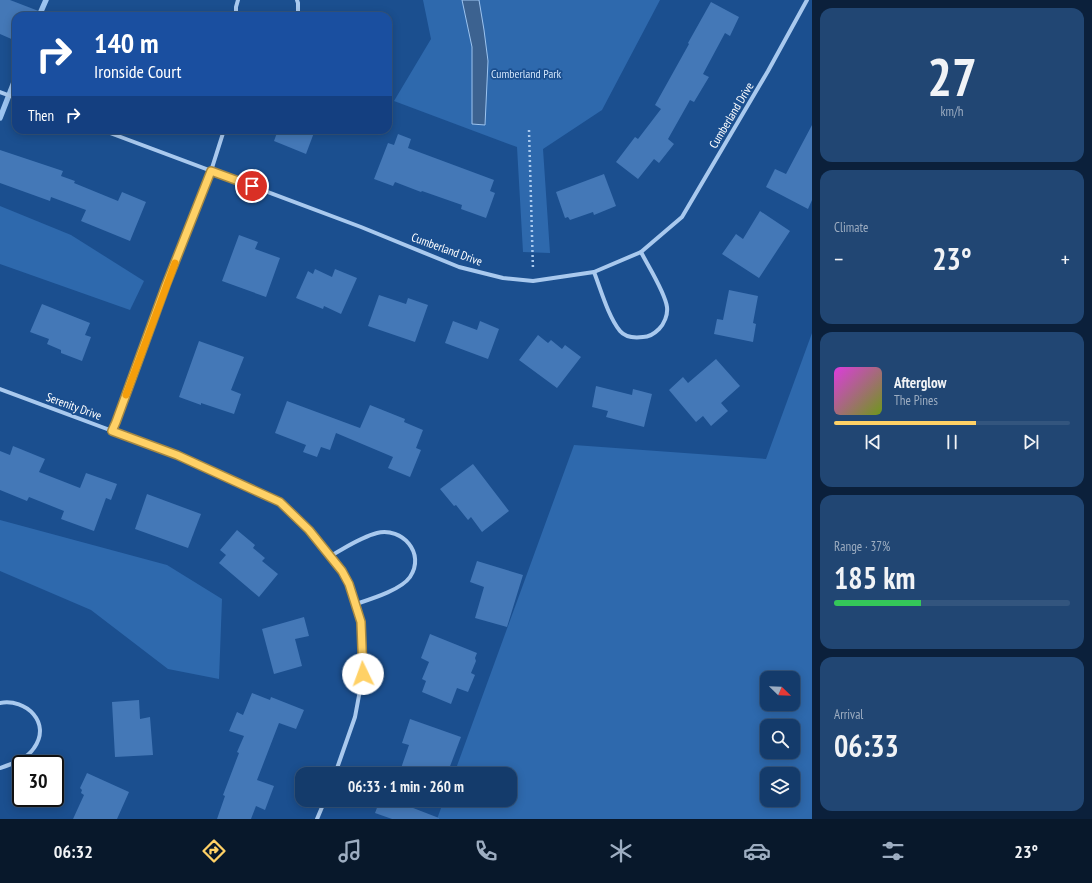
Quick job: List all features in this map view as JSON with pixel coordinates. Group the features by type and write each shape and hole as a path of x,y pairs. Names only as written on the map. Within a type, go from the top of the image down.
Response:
{"street":[{"path":"236,12 238,0"},
{"path":"297,0 298,12"},
{"name":"Cumberland Drive","path":"113,134 361,227 459,267 504,278 533,281 594,272 641,252 682,217 768,71 807,0"},
{"path":"0,92 12,96"},
{"path":"112,431 166,285 211,171 223,134"},
{"path":"594,272 604,300 620,330 626,335 635,338 651,335 657,331 664,322 667,308 662,293 641,252"},
{"name":"Serenity Drive","path":"0,389 177,455 280,502 309,530 342,571 349,584 361,622 363,674 356,717 338,767"},
{"path":"330,556 360,540 377,533 384,532 396,533 405,539 412,548 415,559 410,577 398,588 356,604"},
{"path":"0,703 14,702 22,705 30,711 38,721 40,732 37,743 30,752 18,761 0,768"},
{"path":"317,819 322,807"}],"path":[{"path":"529,130 533,281"}],"green space":[{"name":"Cumberland Park","path":"423,0 660,0 602,110 543,149 550,253 523,252 517,147 394,101 431,39"},
{"path":"0,206 71,235 144,281 130,310 0,264"},
{"path":"812,333 812,819 437,819 441,807 517,807 517,767 457,767 574,445 766,459"},
{"path":"0,520 167,565 222,599 219,679 168,669 91,610 0,571"}],"shaded area":[{"path":"462,0 479,0 488,61 485,125 472,124 472,47"}],"building":[{"path":"0,0 10,0 41,12 12,12 12,39 0,34"},
{"path":"711,2 739,17 730,36 725,33 703,74 709,77 694,102 690,100 668,139 674,144 659,163 654,159 638,179 616,162 635,137 638,139 661,109 655,105"},
{"path":"812,125 812,200 808,209 766,187 775,169 786,174"},
{"path":"277,134 314,134 306,154 274,141"},
{"path":"398,134 411,139 408,148 494,180 490,191 495,193 486,218 461,209 462,205 422,191 421,192 395,182 393,186 374,179 388,143 394,145"},
{"path":"0,150 63,171 61,176 118,201 122,192 146,202 130,241 81,221 86,210 51,197 50,201 0,183"},
{"path":"604,174 616,206 594,215 593,212 570,220 568,217 565,218 556,192"},
{"path":"760,211 790,231 759,278 722,254 736,234 743,239"},
{"path":"239,235 258,242 255,249 280,258 266,297 222,281"},
{"path":"315,269 332,277 335,269 357,278 341,314 324,306 323,309 296,298 308,271 313,274"},
{"path":"729,290 758,296 753,323 756,324 753,342 714,334 717,319 723,320"},
{"path":"379,295 406,304 408,298 428,305 415,342 368,326"},
{"path":"42,304 90,323 85,335 91,337 82,361 61,353 61,350 47,344 49,339 30,332"},
{"path":"453,321 477,330 480,321 499,329 488,359 445,343"},
{"path":"538,335 548,343 551,340 562,349 565,345 581,357 557,388 519,360"},
{"path":"199,341 244,357 231,390 241,394 234,414 179,397"},
{"path":"716,359 740,386 721,403 728,411 711,426 703,416 696,422 669,390 683,377 688,383"},
{"path":"596,386 632,395 633,389 652,394 644,427 606,417 608,411 592,407"},
{"path":"287,401 360,428 370,405 405,419 404,422 423,430 416,448 421,450 410,477 388,468 393,457 336,433 330,450 321,447 317,457 303,452 306,445 275,433"},
{"path":"13,446 45,459 39,472 80,488 86,473 117,484 111,500 106,498 94,531 61,519 64,511 29,497 27,501 0,490 0,451 10,455"},
{"path":"473,464 509,511 482,532 471,517 468,520 440,489"},
{"path":"147,494 201,514 188,548 135,529"},
{"path":"237,530 255,545 253,548 265,558 262,561 278,574 259,597 219,563 226,555 220,550"},
{"path":"477,561 523,575 507,627 475,618 484,587 470,582"},
{"path":"304,617 309,636 295,639 302,666 274,674 262,629"},
{"path":"430,634 477,653 475,658 476,661 471,673 475,675 468,692 457,688 451,704 422,692 426,681 422,679 429,662 421,658"},
{"path":"252,693 270,700 271,697 304,710 296,729 279,723 257,780 274,786 265,810 256,806 251,819 217,819 225,796 223,795 239,753 237,752 244,736 229,731 237,712 243,715"},
{"path":"139,700 140,719 150,717 153,755 115,757 112,702"},
{"path":"410,719 461,737 450,767 401,767 409,745 402,743"},
{"path":"87,773 129,792 117,819 73,819 84,795 81,793 82,790 80,788"},
{"path":"377,807 411,807 439,819 392,819 375,813"}],"waterway":[{"path":"41,12 46,0"},
{"path":"0,118 12,87"}],"slow traffic":[{"path":"126,395 175,263"}],"route":[{"path":"252,186 211,171 166,285 112,431 177,455 280,502 309,530 342,571 349,584 361,622 363,674"}]}
